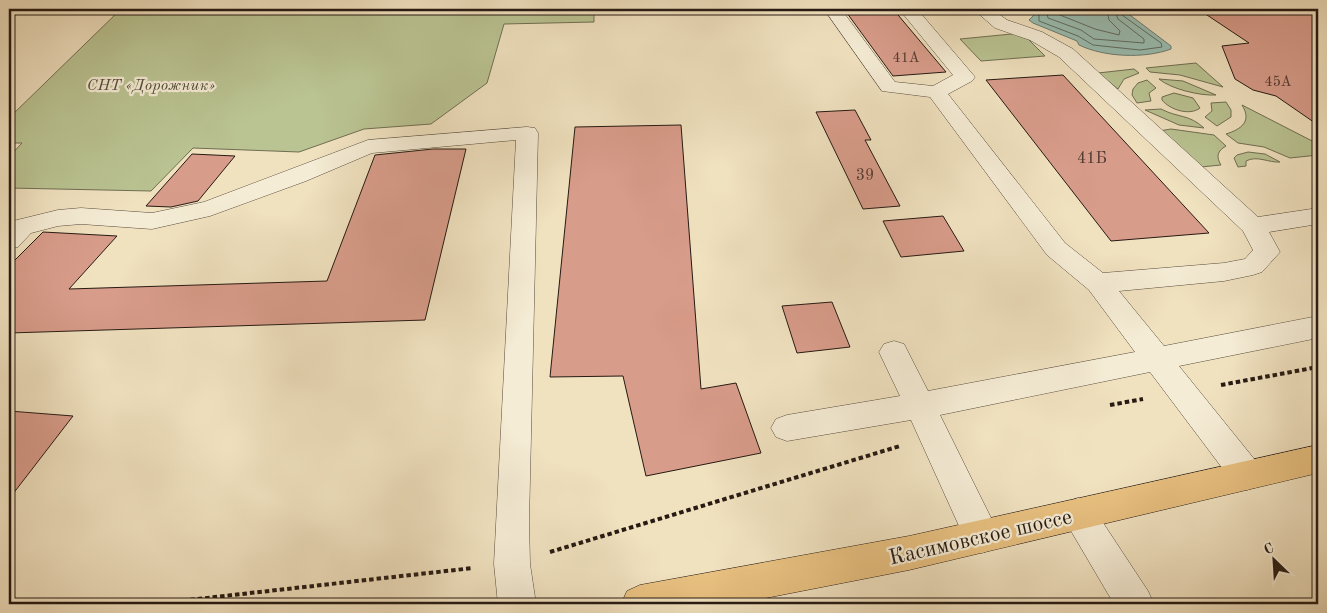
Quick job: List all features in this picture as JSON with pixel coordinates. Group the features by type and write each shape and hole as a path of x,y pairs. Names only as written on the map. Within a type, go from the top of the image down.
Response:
{"main road":[{"name":"Касимовское шоссе","path":"640,604 909,553 1318,459"}],"lane":[{"path":"832,9 889,87 936,92 965,77 908,9"},
{"path":"981,9 1001,24 1036,36 1066,53 1253,226 1267,252 1253,266 1224,272 1098,283"},
{"path":"936,92 1056,249 1098,283 1247,475"},
{"path":"9,241 22,228 58,218 81,216 152,221 210,208 298,176 368,147 527,133 512,564 517,604"},
{"path":"1253,226 1318,216"},
{"path":"787,428 919,406 1318,327"},
{"path":"894,352 982,536"},
{"path":"1078,514 1135,604"}],"path":[{"path":"1106,406 1318,367"},
{"path":"153,604 512,564 934,436"}],"green space":[{"name":"СНТ «Дорожник»","path":"121,9 594,9 594,22 504,24 487,83 431,124 364,129 299,152 193,148 151,191 9,188 9,157 22,143 9,143 9,118"},
{"path":"1022,33 1045,56 981,61 960,39"},
{"path":"1196,63 1223,87 1180,75 1150,72 1146,68"},
{"path":"1134,69 1139,73 1124,79 1118,89 1098,73"},
{"path":"1159,79 1183,81 1216,95 1186,91 1164,83"},
{"path":"1147,80 1156,88 1149,93 1151,101 1137,103 1132,95 1133,89 1138,83"},
{"path":"1174,93 1193,98 1200,108 1186,112 1170,107 1162,100 1162,97"},
{"path":"1226,102 1231,110 1231,117 1217,126 1205,117 1212,111 1211,103"},
{"path":"1242,105 1318,144 1318,155 1290,158 1264,147 1238,143 1226,134 1237,130 1244,124 1246,116"},
{"path":"1161,109 1193,120 1204,128 1179,125 1145,110"},
{"path":"1171,129 1214,135 1226,146 1218,154 1221,165 1201,167 1159,131"},
{"path":"1248,152 1265,154 1280,162 1250,159 1246,161 1246,166 1238,167 1234,158 1237,155"}],"water":[{"path":"1030,9 1122,9 1171,46 1171,49 1149,54 1124,55 1089,49 1079,45 1077,41 1033,23 1029,20 1036,13"}],"building":[{"path":"844,9 893,9 946,72 893,76"},
{"path":"1198,9 1318,9 1318,125 1276,96 1253,90 1235,79 1222,46 1249,43"},
{"path":"1063,75 1209,233 1111,241 986,80"},
{"path":"855,110 871,140 865,140 900,206 863,209 816,112"},
{"path":"681,125 701,389 736,383 761,453 646,476 623,376 550,377 575,127"},
{"path":"433,149 466,149 425,320 9,333 9,266 43,232 117,236 69,289 327,281 375,155"},
{"path":"192,154 235,156 198,201 171,207 146,206"},
{"path":"943,216 964,251 901,257 883,221"},
{"path":"832,302 850,347 797,353 782,306"},
{"path":"9,411 73,416 9,499"}]}
